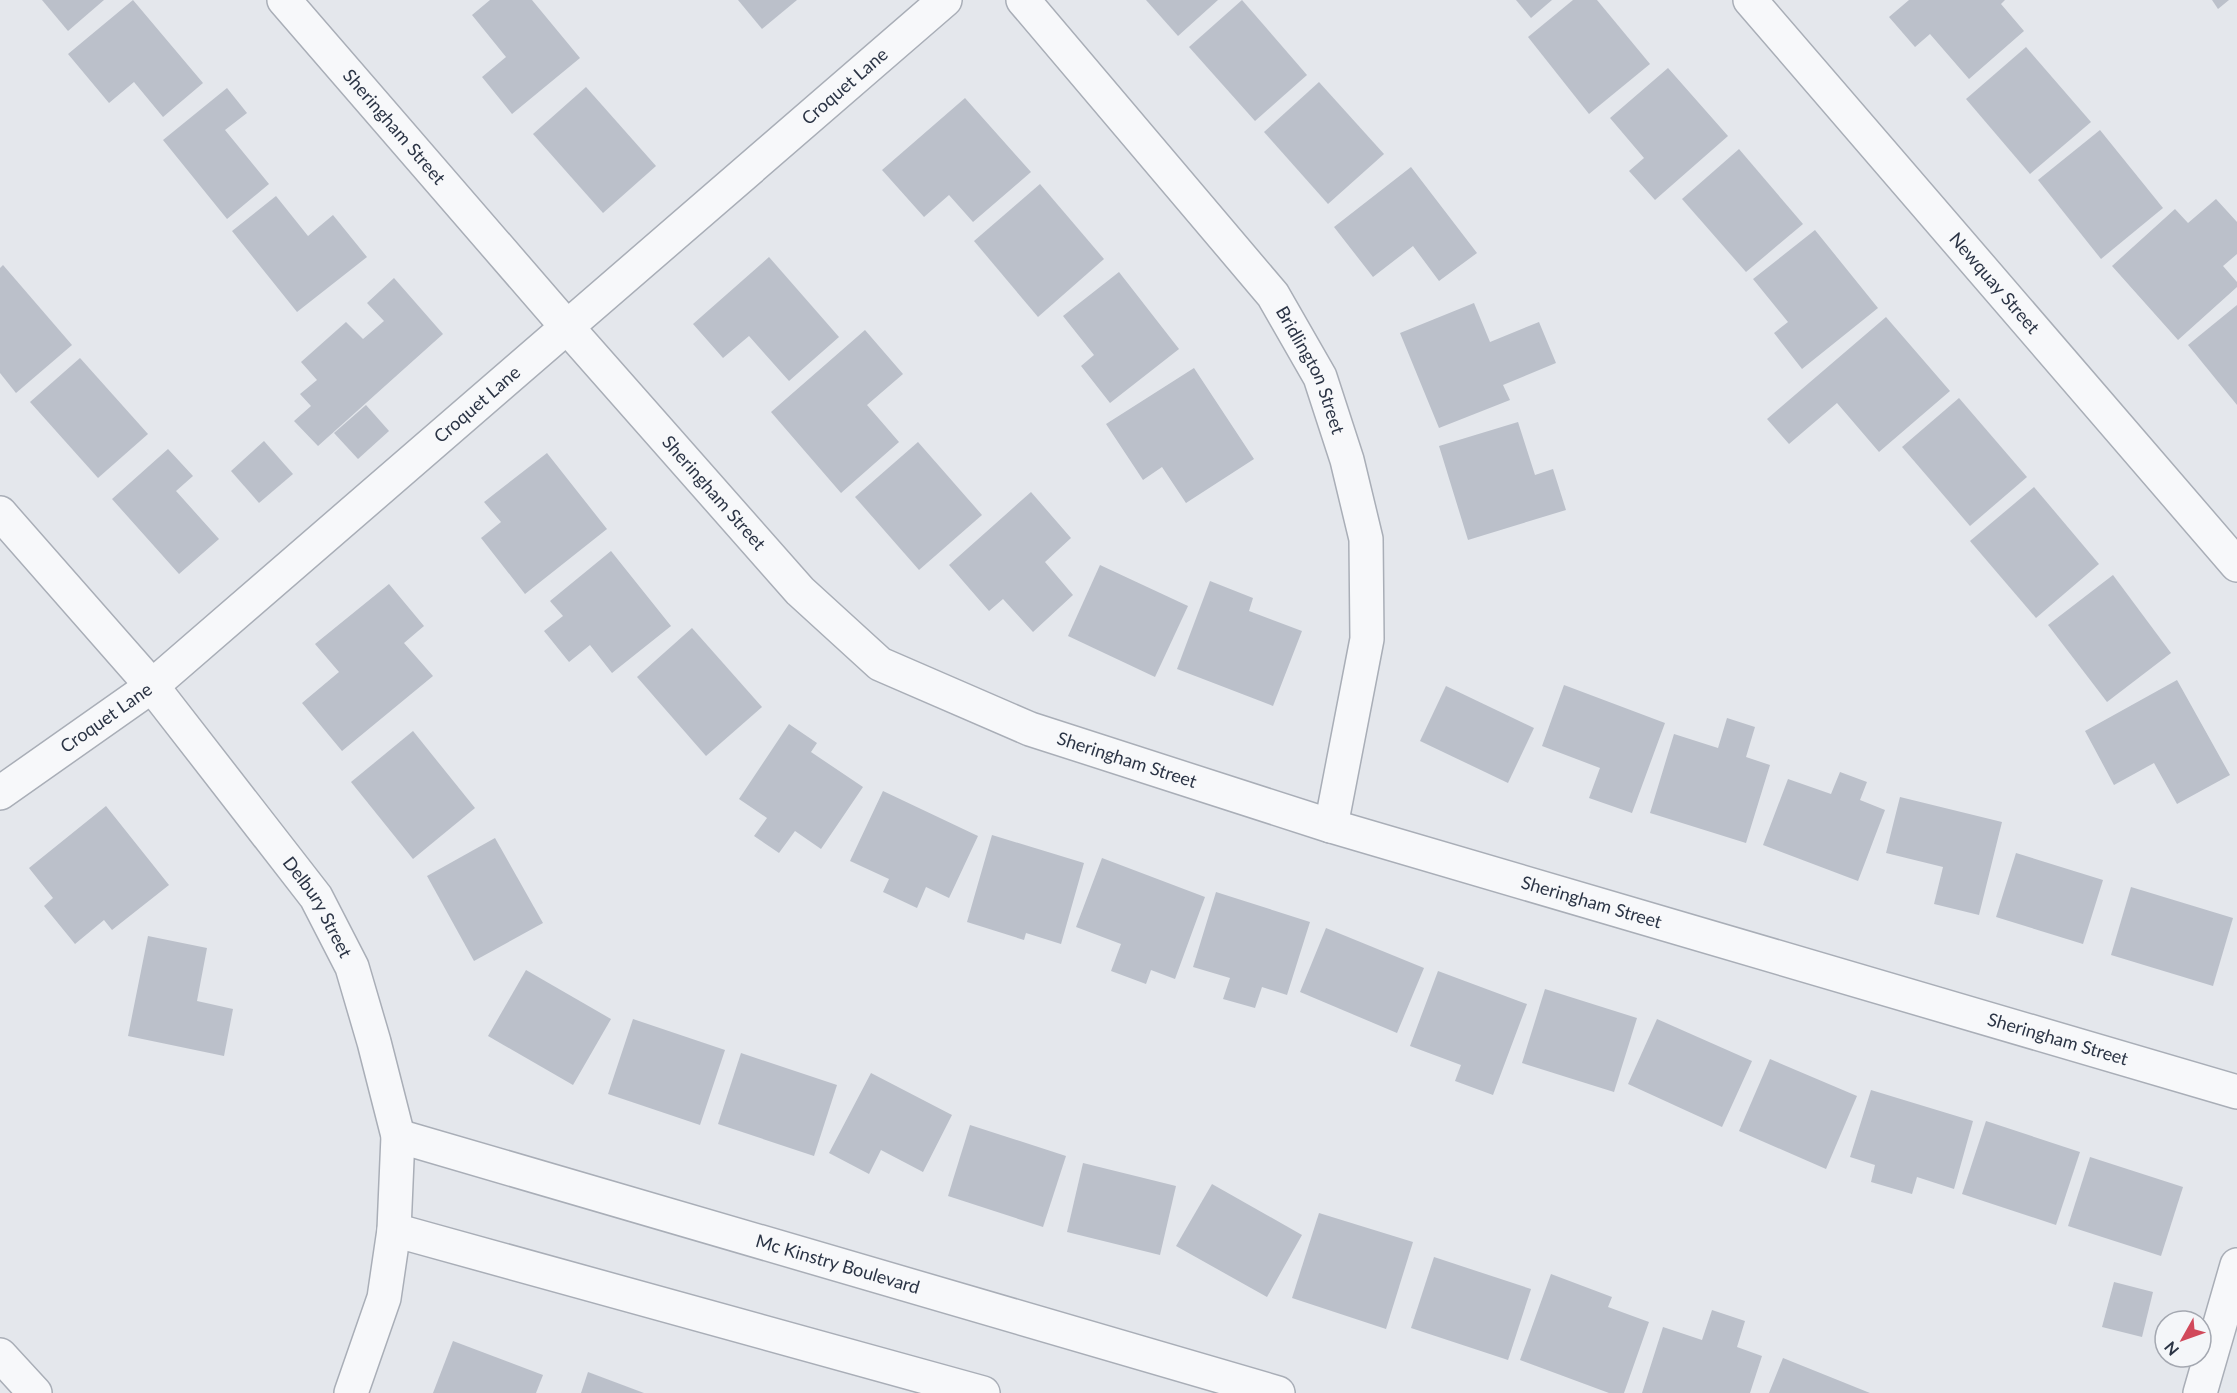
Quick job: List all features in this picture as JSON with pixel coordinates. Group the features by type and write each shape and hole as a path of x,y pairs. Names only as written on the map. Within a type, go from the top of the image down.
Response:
{"street":[{"name":"Sheringham Street","path":"284,0 567,327 800,591 880,664 1030,729 1331,826 2237,1092"},
{"name":"Croquet Lane","path":"0,793 152,686 945,0"},
{"name":"Bridlington Street","path":"1023,0 1273,295 1320,377 1347,460 1366,539 1367,639 1331,826"},
{"name":"Newquay Street","path":"1750,0 2237,566"},
{"name":"Delbury Street","path":"0,513 152,686 316,897 352,967 398,1136 394,1230 384,1298 351,1393"},
{"name":"Mc Kinstry Boulevard","path":"398,1136 1278,1393"},
{"path":"394,1230 983,1393"},
{"path":"2200,1393 2237,1265"},
{"path":"0,1355 35,1393"}],"building":[{"path":"42,0 104,0 68,31"},
{"path":"133,0 203,83 163,117 134,82 109,103 68,54"},
{"path":"490,0 532,0 580,58 512,114 482,77 506,57 472,15"},
{"path":"738,0 797,0 762,29"},
{"path":"1146,0 1218,0 1178,36"},
{"path":"1242,0 1307,75 1255,121 1189,47"},
{"path":"1516,0 1552,0 1531,18"},
{"path":"1573,0 1597,0 1650,64 1589,114 1528,37"},
{"path":"1909,0 2005,0 2001,4 2024,31 1969,79 1930,34 1915,47 1889,17"},
{"path":"2212,0 2229,0 2218,9"},
{"path":"2026,47 2091,122 2030,174 1966,99"},
{"path":"1668,68 1728,136 1655,200 1629,171 1644,158 1610,118"},
{"path":"1319,82 1384,154 1328,204 1264,132"},
{"path":"586,87 656,166 603,213 533,134"},
{"path":"227,88 247,113 225,130 269,184 227,219 163,140"},
{"path":"965,98 1031,172 973,222 949,195 924,217 882,170"},
{"path":"2100,130 2163,208 2101,259 2038,180"},
{"path":"1739,149 1803,224 1746,272 1682,199"},
{"path":"1411,167 1477,253 1439,281 1413,246 1373,277 1334,227"},
{"path":"1040,184 1104,259 1038,317 974,241"},
{"path":"276,196 308,236 333,215 367,257 297,312 232,231"},
{"path":"2216,199 2237,222 2237,254 2223,266 2237,282 2237,287 2178,340 2112,266 2175,209 2188,223"},
{"path":"1815,230 1878,308 1802,369 1774,333 1788,322 1753,279"},
{"path":"769,257 839,337 789,381 749,336 723,358 693,324"},
{"path":"3,265 72,345 16,393 0,373 0,268"},
{"path":"1119,272 1179,349 1110,403 1081,366 1094,355 1063,316"},
{"path":"394,278 443,334 318,446 294,421 311,406 300,394 317,380 301,362 346,322 363,339 384,321 367,303"},
{"path":"1474,303 1490,342 1539,322 1556,363 1503,385 1510,400 1439,428 1400,333"},
{"path":"2237,305 2237,405 2188,345"},
{"path":"1886,317 1950,391 1879,452 1837,403 1789,444 1767,419"},
{"path":"865,330 903,374 867,405 899,442 841,493 771,412"},
{"path":"80,358 148,434 98,478 30,402"},
{"path":"1194,368 1254,459 1186,503 1162,467 1143,480 1106,424"},
{"path":"1959,398 2027,477 1970,526 1902,447"},
{"path":"366,405 389,431 358,459 334,433"},
{"path":"1518,422 1535,475 1553,469 1566,510 1468,540 1439,446"},
{"path":"264,441 293,474 259,503 231,471"},
{"path":"918,442 982,515 919,570 855,497"},
{"path":"168,449 193,476 176,491 219,539 179,574 112,499"},
{"path":"547,453 607,529 525,594 481,538 501,522 484,502"},
{"path":"2034,487 2099,564 2036,618 1970,541"},
{"path":"1031,492 1071,538 1045,562 1073,595 1033,632 1003,599 989,611 949,565"},
{"path":"611,551 671,626 612,673 590,645 569,662 544,631 563,616 550,601"},
{"path":"1100,565 1188,606 1155,677 1068,636"},
{"path":"2113,575 2171,653 2107,702 2048,625"},
{"path":"1210,581 1253,598 1249,611 1302,631 1273,706 1177,669"},
{"path":"389,584 424,626 404,643 433,676 342,751 302,703 339,672 315,644"},
{"path":"692,628 762,707 706,756 637,677"},
{"path":"2177,680 2230,775 2177,804 2154,763 2114,785 2085,731"},
{"path":"1564,685 1665,723 1632,813 1589,798 1600,768 1542,746"},
{"path":"1446,686 1534,728 1508,783 1420,741"},
{"path":"1727,718 1755,727 1746,757 1770,765 1746,843 1650,813 1674,734 1718,748"},
{"path":"789,724 817,743 811,752 863,787 821,849 795,831 779,853 754,836 767,818 739,799"},
{"path":"413,731 475,808 413,859 351,782"},
{"path":"1840,772 1867,782 1860,800 1885,810 1858,881 1763,845 1788,779 1831,794"},
{"path":"883,791 978,836 949,898 926,887 917,908 883,892 889,879 850,861"},
{"path":"1900,797 2002,822 1979,915 1934,904 1943,867 1886,853"},
{"path":"106,806 169,885 112,930 104,920 75,944 44,906 53,898 29,868"},
{"path":"992,835 1084,863 1061,944 1026,933 1024,940 967,922"},
{"path":"495,838 543,923 474,961 427,876"},
{"path":"2016,853 2103,880 2083,944 1996,917"},
{"path":"1102,858 1205,897 1175,979 1151,970 1146,984 1111,971 1121,944 1076,927"},
{"path":"2131,887 2233,918 2213,986 2111,955"},
{"path":"1216,892 1310,922 1287,995 1262,987 1255,1008 1223,999 1230,978 1193,967"},
{"path":"1326,928 1424,968 1397,1033 1300,992"},
{"path":"148,936 207,948 197,1001 233,1009 224,1056 128,1036"},
{"path":"526,970 611,1019 573,1085 488,1036"},
{"path":"1438,971 1527,1004 1493,1095 1455,1081 1461,1065 1410,1046"},
{"path":"1545,989 1637,1018 1614,1092 1522,1063"},
{"path":"633,1019 725,1050 700,1125 608,1094"},
{"path":"1657,1019 1752,1061 1722,1127 1628,1084"},
{"path":"741,1053 837,1085 814,1156 718,1124"},
{"path":"1770,1059 1857,1096 1826,1169 1739,1131"},
{"path":"871,1073 952,1115 923,1172 881,1150 869,1174 829,1153"},
{"path":"1871,1090 1973,1121 1954,1189 1917,1177 1912,1194 1871,1182 1875,1165 1850,1157"},
{"path":"1986,1121 2080,1152 2056,1225 1962,1194"},
{"path":"970,1125 1066,1156 1043,1227 948,1196"},
{"path":"2090,1157 2183,1187 2161,1256 2068,1226"},
{"path":"1083,1163 1176,1186 1160,1255 1067,1232"},
{"path":"1212,1184 1302,1235 1267,1297 1176,1246"},
{"path":"1319,1213 1413,1242 1386,1329 1292,1298"},
{"path":"1434,1257 1531,1289 1508,1360 1411,1328"},
{"path":"1551,1274 1612,1297 1608,1307 1649,1322 1624,1393 1609,1393 1520,1360"},
{"path":"2114,1282 2153,1292 2142,1337 2102,1327"},
{"path":"1712,1310 1745,1321 1737,1347 1762,1356 1750,1393 1642,1393 1663,1327 1702,1340"},
{"path":"453,1341 543,1375 536,1393 433,1393"},
{"path":"1783,1358 1870,1393 1769,1393"},
{"path":"588,1372 644,1393 581,1393"}]}
